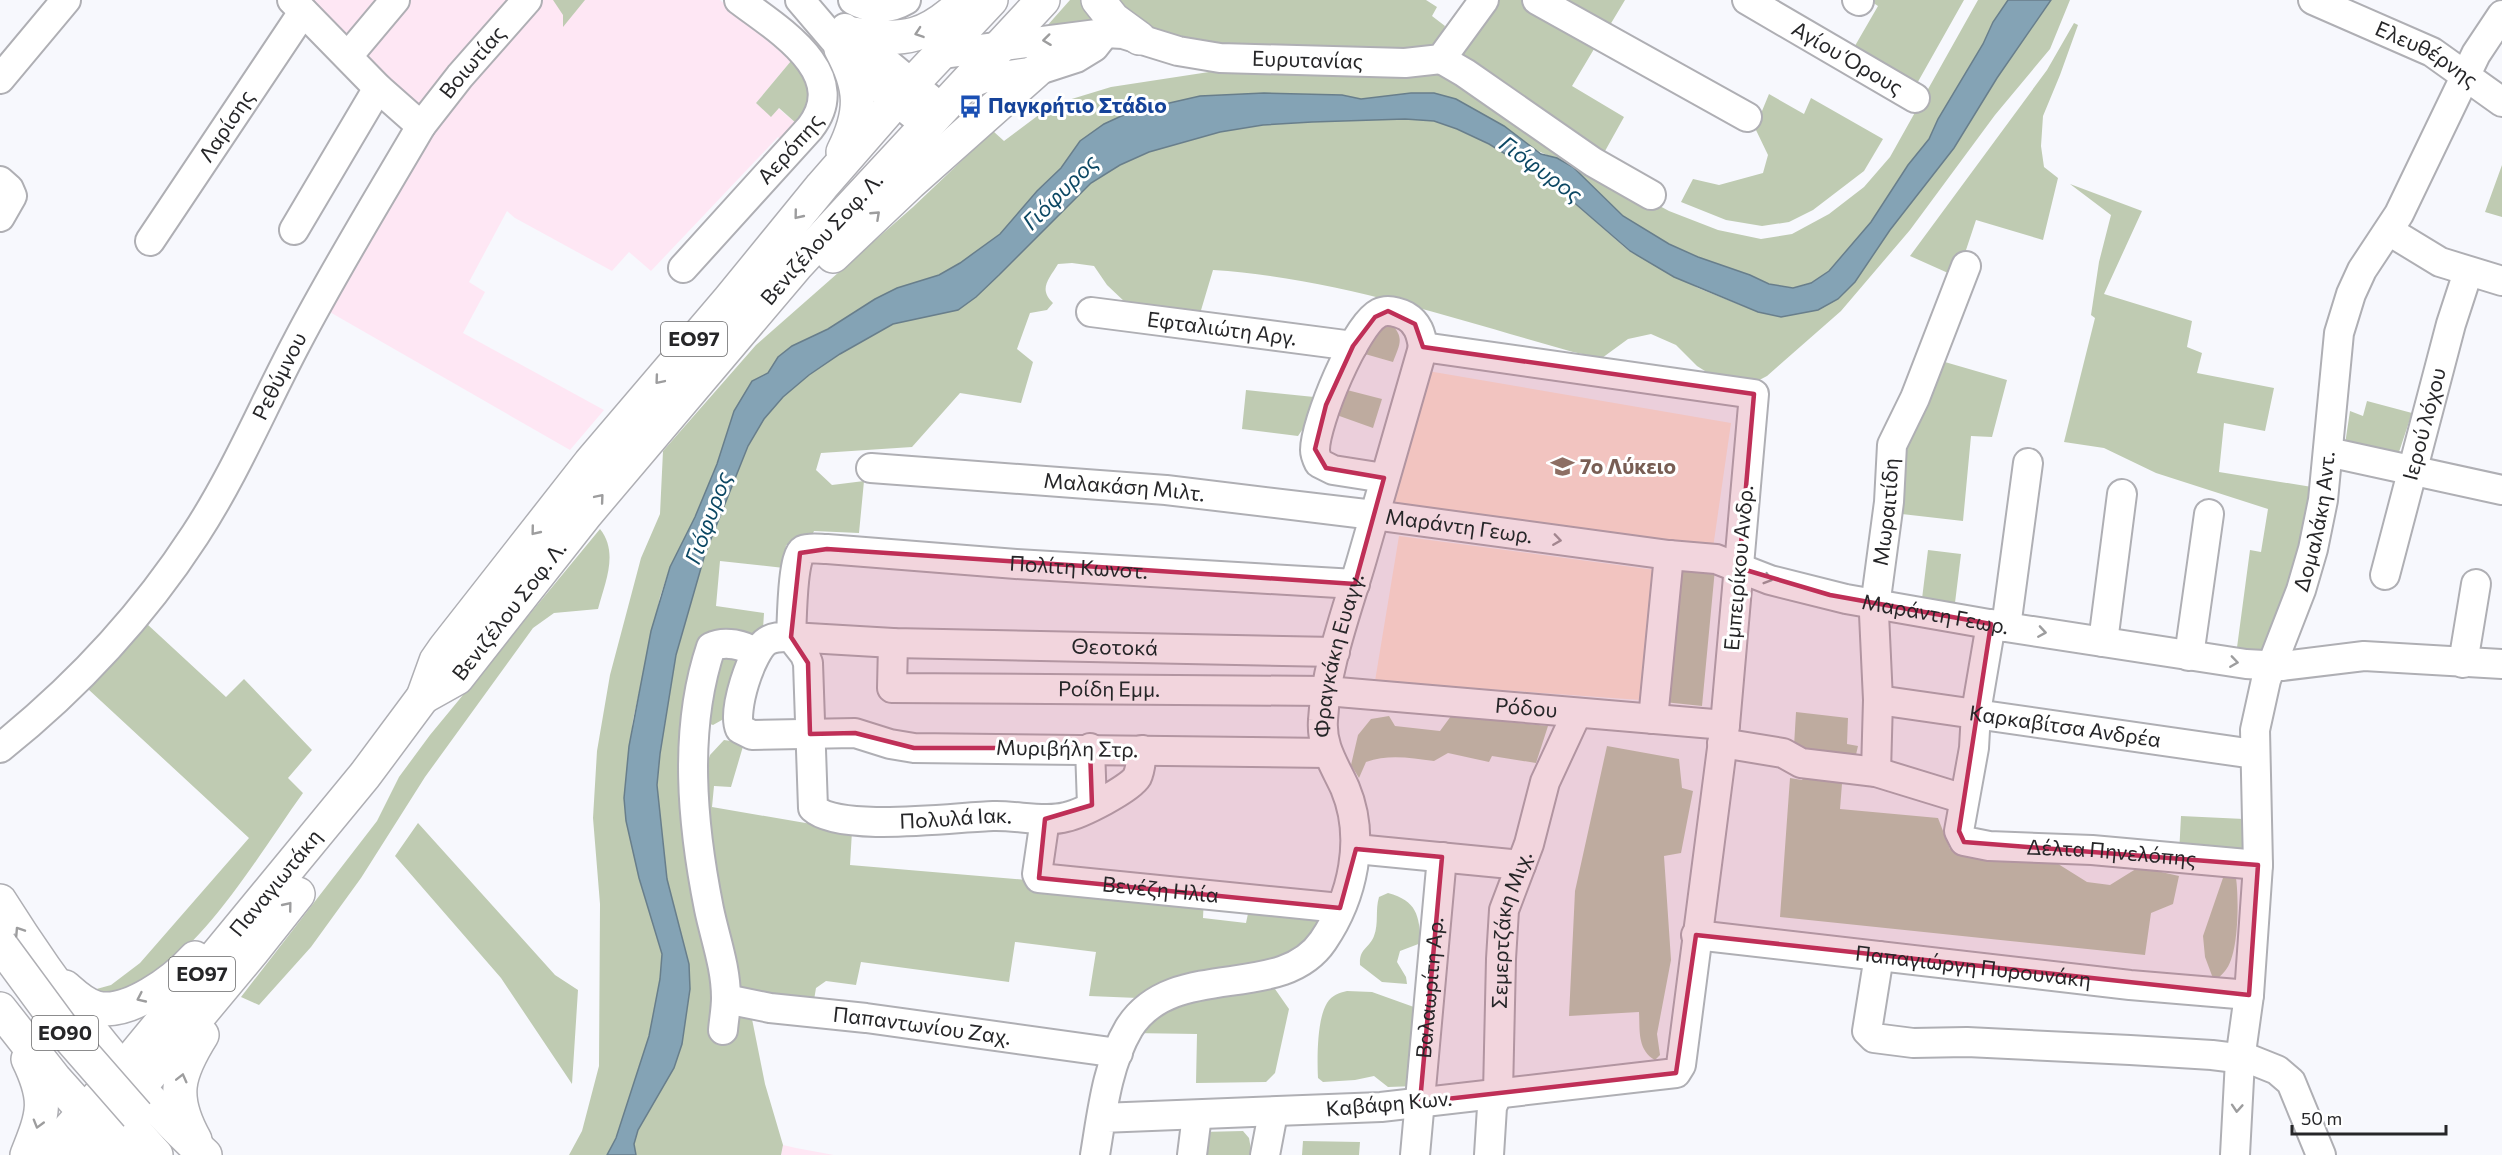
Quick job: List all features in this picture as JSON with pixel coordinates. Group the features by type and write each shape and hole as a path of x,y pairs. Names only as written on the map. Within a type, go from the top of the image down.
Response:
{"main road":[{"path":"822,186 842,154 857,116 859,98 847,41 918,34 932,28 966,0"},
{"name":"Βενιζέλου Σοφ. Λ.","path":"423,697 436,661 485,594 590,463 822,186 991,0"},
{"name":"Βενιζέλου Σοφ. Λ.","path":"423,697 457,678 586,514 812,248 1042,0"},
{"path":"1098,0 1113,19 1139,38"},
{"path":"751,320 826,262 967,131 1036,71"},
{"name":"Παναγιωτάκη","path":"115,1119 281,879 365,775 423,697"},
{"name":"Παναγιωτάκη","path":"46,1155 115,1119 252,952 320,860 365,775"},
{"path":"38,961 59,982 92,1006 106,1009 132,1002 162,987 179,973 225,925 281,879"},
{"name":"ΕΟ90","path":"0,901 38,961 115,1119"},
{"name":"ΕΟ90","path":"0,944 67,1035 115,1119"},
{"path":"194,1154 181,1110 179,1091 182,1073 197,1042 252,952"},
{"name":"ΕΟ90","path":"0,967 115,1119 194,1154"},
{"path":"0,1012 28,1059 42,1094 41,1114 27,1155"},
{"name":"ΕΟ90","path":"0,1012 156,1155"}],"street":[{"path":"0,79 66,0"},
{"path":"348,56 395,0"},
{"name":"Βοιωτίας","path":"421,126 460,76 527,0"},
{"name":"Αερόπης","path":"683,268 810,128 823,104 820,82 808,56 739,0"},
{"path":"801,0 905,92 942,107 982,79 1036,71 1087,53 1105,33"},
{"path":"853,0 868,6 888,8 906,0"},
{"path":"1484,0 1441,59 1465,73 1593,162 1651,195"},
{"path":"1538,0 1746,117"},
{"name":"Αγίου Όρους","path":"1747,0 1915,98"},
{"name":"Ελευθέρνης","path":"2313,0 2432,52 2502,102"},
{"path":"298,6 378,87 421,126"},
{"name":"Λαρίσης","path":"150,241 298,6"},
{"name":"Δομαλάκη Αντ.","path":"2235,1155 2240,1060 2249,995 2258,865 2258,815 2254,754 2258,709 2271,666 2310,560 2323,500 2338,333 2362,270 2389,231 2416,181 2480,46 2502,15"},
{"name":"Ευρυτανίας","path":"942,54 1105,33 1123,34 1178,51 1220,58 1405,63 1441,59"},
{"path":"294,230 378,87"},
{"name":"Ρεθύμνου","path":"0,748 64,692 111,642 166,577 196,534 247,442 297,341 421,126"},
{"path":"0,182 9,189 12,196 0,217"},
{"path":"2389,231 2440,262 2502,281"},
{"name":"Μωραιτίδη","path":"1876,772 1878,700 1874,640 1875,603 1889,502 1892,445 1916,398 1966,266"},
{"name":"Ιερού λόχου","path":"2385,575 2451,324 2468,272"},
{"path":"1384,478 1333,470 1319,463 1315,449 1326,405 1353,346 1362,330 1375,317 1388,311 1400,313 1415,324 1421,334 1423,347"},
{"name":"Εφταλιώτη Αργ.","path":"1091,312 1353,346"},
{"name":"Εμπειρίκου Ανδρ.","path":"1423,347 1754,394 1724,734 1696,935 1681,1065 1676,1073"},
{"name":"Φραγκάκη Ευαγγ.","path":"1095,1155 1108,1083 1125,1036 1137,1019 1166,997 1195,986 1271,973 1290,968 1305,960 1324,940 1340,908 1354,866 1356,825 1350,801 1327,753 1322,731 1326,691 1354,584 1423,347"},
{"path":"2328,452 2502,490"},
{"path":"1724,734 1783,753 1801,763 1876,772 1964,799 1974,748 1976,712 1999,625 2028,463"},
{"name":"Μαλακάση Μιλτ.","path":"871,468 1166,490 1374,515"},
{"path":"2103,642 2122,494"},
{"path":"2189,656 2209,514"},
{"name":"Μαράντη Γεωρ.","path":"1374,515 1668,555 1706,557 1790,585 1875,603 2189,656 2271,666 2364,656 2502,664"},
{"name":"Πολίτη Κωνστ.","path":"790,637 796,565 802,551 809,549 1354,584"},
{"path":"1653,719 1668,555"},
{"path":"2463,663 2475,584"},
{"path":"723,1030 726,999 722,964 709,909 694,812 697,712 702,676 711,647 721,644 735,645 756,653 772,638 790,637 805,655 808,663 810,734"},
{"name":"Θεοτοκά","path":"790,637 894,643 1335,652"},
{"name":"Ροίδη Εμμ.","path":"894,643 892,688 1326,691"},
{"name":"Μυριβήλη Στρ.","path":"756,653 737,722 740,729 752,735 855,733 890,744 914,748 1090,748 1327,753"},
{"name":"Ρόδου","path":"1326,691 1653,719 1724,734"},
{"name":"Καρκαβίτσα Ανδρέα","path":"1878,700 1976,712 2254,754"},
{"name":"Σεμερτζάκη Μιχ.","path":"1489,1155 1492,1107 1498,1093 1503,920 1507,899 1521,865 1545,782 1577,713"},
{"name":"Πολυλά Ιακ.","path":"810,734 813,808 832,819 917,822 993,816 1065,818 1118,793 1136,778 1142,750"},
{"path":"1090,748 1092,805"},
{"name":"Δέλτα Πηνελόπης","path":"1964,799 1959,831 1964,841 1989,846 2092,850 2258,865"},
{"name":"Βενέζη Ηλία","path":"1045,819 1037,874 1039,878 1340,908"},
{"path":"1356,849 1521,865"},
{"name":"Βαλαωρίτη Αρ.","path":"1415,1155 1442,857"},
{"name":"Παπαγιώργη Πυρουνάκη","path":"1696,935 2130,985 2249,995"},
{"path":"1879,956 1866,1031 1874,1038 1912,1042 1967,1042 2142,1050 2252,1060 2288,1078 2298,1095 2321,1155"},
{"name":"Παπαντωνίου Ζαχ.","path":"726,999 779,1009 866,1018 1118,1053"},
{"name":"Καβάφη Κων.","path":"1101,1118 1381,1107 1676,1073"},
{"path":"1265,1155 1273,1113"},
{"path":"1192,1155 1197,1115"}],"highlighted area":[{"path":"1388,311 1415,324 1423,347 1754,394 1739,568 1830,595 1991,624 1959,831 1964,842 2258,865 2249,995 1696,935 1676,1073 1420,1102 1442,857 1356,849 1340,908 1039,878 1045,819 1092,805 1090,748 914,748 855,733 810,734 808,663 791,637 800,553 827,549 1355,584 1384,478 1326,468 1315,449 1326,405 1353,346 1375,317"}],"shaded area":[{"path":"302,0 720,0 791,61 756,103 778,108 798,125 782,141 778,137 651,271 629,252 612,271 515,218 507,211 469,282 485,292 463,333 604,410 570,450 328,311 426,137"},
{"name":"7o Λύκειο","path":"1422,370 1731,423 1713,548 1389,512"},
{"path":"1399,536 1655,570 1641,700 1375,681"},
{"path":"783,1145 796,1148 834,1155 781,1155"}],"green space":[{"path":"553,0 585,0 563,27 563,15"},
{"path":"1070,0 1082,0 1084,10 1098,26 1038,36"},
{"path":"1110,0 1426,0 1437,7 1432,16 1445,26 1438,47 1424,52 1214,52 1142,32"},
{"path":"1493,0 1524,0 1597,44 1572,86 1624,117 1600,160 1454,59"},
{"path":"1564,0 1625,0 1607,30"},
{"path":"1869,0 1964,0 1915,87 1852,51 1878,6"},
{"path":"1978,0 2008,0 1993,22 1929,139 1908,165 1871,222 1829,271 1811,283 1793,288 1769,284 1669,244 1623,216 1573,167 1411,93 1361,99 1342,95 1264,93 1080,141 1061,168 1037,191 1000,234 960,263 939,275 897,288 875,299 828,329 792,346 778,357 768,373 752,381 734,411 717,464 695,517 670,567 660,597 633,720 624,798 626,821 639,878 662,954 660,979 649,1036 616,1138 607,1155 569,1155 582,1131 599,1066 600,904 593,818 597,751 610,675 641,558 660,514 663,451 756,345 913,207 993,131 1004,141 1052,105 1111,87 1209,72 1284,69 1412,71 1453,75 1608,178 1669,211 1718,230 1761,239 1792,234 1829,214 1864,187 1890,157"},
{"path":"2051,0 2070,0 2050,49 1995,115 1910,230 1841,311 1767,376 1746,387 1724,383 1697,366 1676,345 1651,334 1628,339 1602,358 1350,291 1259,274 1213,270 1199,317 1127,304 1107,285 1094,266 1072,263 1058,264 1046,284 1046,293 1053,303 1047,310 1030,313 1017,349 1033,362 1021,403 960,393 912,447 821,453 816,470 832,485 864,481 859,533 814,531 809,542 786,545 784,568 720,561 716,606 764,613 763,629 754,643 719,636 691,714 730,1011 751,1014 765,1084 783,1145 781,1155 636,1155 634,1144 638,1130 674,1068 682,1044 690,989 689,964 667,879 657,785 676,655 705,554 748,446 763,419 783,397 809,375 840,354 893,324 910,320 999,275 1091,183 1120,165 1149,152 1220,132 1263,125 1312,122 1405,119 1434,121 1457,129 1489,144 1548,180 1629,251 1698,288 1758,312 1781,317 1855,282 1890,230 1954,148 1997,78"},
{"path":"2074,23 2078,25 2043,116 2041,146 2044,167 2058,178 2043,240 1976,220 1957,277 1910,256 2047,70"},
{"path":"791,61 806,75 815,91 797,124 779,108 771,117 756,103"},
{"path":"1769,94 1804,114 1811,98 1883,139 1864,171 1813,210 1789,222 1762,226 1726,220 1681,202 1693,179 1719,185 1763,173 1768,155 1755,128"},
{"path":"2502,165 2502,217 2485,212"},
{"path":"2070,184 2142,211 2104,294 2192,321 2187,347 2202,353 2197,373 2274,388 2265,431 2224,423 2219,472 2312,487 2303,542 2262,656 2236,655 2250,550 2261,552 2268,509 2156,473 2104,448 2064,442 2095,318 2091,315 2099,262 2111,215"},
{"path":"1392,325 1400,338 1393,362 1358,352 1373,326"},
{"path":"1938,360 2007,380 1992,437 1971,436 1963,521 1893,513 1898,464"},
{"path":"1246,390 1324,398 1298,436 1242,429"},
{"path":"1347,390 1382,399 1373,428 1331,413"},
{"path":"2367,401 2412,413 2398,455 2345,444 2350,411 2363,416"},
{"path":"600,529 606,538 610,558 598,609 554,613 533,628 425,777 361,878 311,947 259,1005 241,997 377,821 399,777 430,735"},
{"path":"1928,550 1961,554 1954,611 1921,607"},
{"path":"1677,565 1715,569 1702,706 1664,702"},
{"path":"147,624 226,697 244,679 312,750 288,778 303,793 252,867 213,918 171,962 144,981 111,996 93,990 111,985 140,963 249,838 88,689"},
{"path":"751,653 729,716 713,725 702,721 712,657"},
{"path":"1796,712 1848,718 1847,744 1858,746 1855,759 1848,764 1794,746"},
{"path":"1389,716 1395,726 1440,731 1451,716 1548,726 1536,763 1492,756 1489,762 1448,753 1434,761 1400,757 1383,758 1366,762 1359,778 1351,765 1358,735 1371,719"},
{"path":"724,740 744,743 731,787 714,786 712,807 852,831 850,865 1204,895 1203,918 1246,923 1250,904 1321,911 1315,930 1303,945 1271,962 1138,998 1089,996 1096,952 1015,942 1009,982 861,962 856,985 826,981 816,988 813,1006 738,995 723,931 702,779 710,755"},
{"path":"1607,746 1679,759 1682,788 1693,791 1681,853 1664,856 1671,960 1657,1034 1660,1055 1655,1060 1649,1056 1642,1045 1639,1012 1569,1016 1575,891"},
{"path":"1808,771 1843,771 1840,809 1938,818 1950,849 2055,862 2087,882 2110,885 2139,867 2179,876 2173,904 2151,913 2145,955 1780,917 1790,778 1802,780"},
{"path":"2181,816 2244,819 2242,857 2179,854"},
{"path":"418,823 555,975 578,990 572,1084 501,978 395,856"},
{"path":"2225,872 2236,878 2237,927 2230,964 2214,981 2205,957 2203,936"},
{"path":"1388,893 1398,896 1411,905 1419,924 1421,943 1400,951 1397,962 1406,977 1407,984 1382,982 1360,965 1361,955 1372,940 1375,931 1379,897"},
{"path":"1258,988 1275,989 1289,1009 1275,1073 1266,1082 1196,1083 1197,1034 1131,1033 1178,1002"},
{"path":"1347,991 1372,992 1425,1011 1417,1086 1388,1087 1374,1076 1323,1082 1318,1078 1318,1039 1324,1010 1331,998"},
{"path":"1243,1131 1249,1138 1252,1155 1197,1155 1201,1132"},
{"path":"1303,1141 1360,1142 1359,1155 1302,1155"}],"water":[{"name":"Γιόφυρος","path":"2008,0 2051,0 1997,78 1954,148 1890,230 1855,282 1838,299 1818,310 1781,317 1758,312 1674,277 1630,251 1548,180 1489,144 1434,121 1405,119 1263,125 1220,132 1149,152 1120,165 1091,183 976,297 958,310 893,324 840,354 809,375 783,397 764,419 748,446 705,554 676,655 657,785 667,879 689,964 690,989 682,1044 674,1068 638,1130 634,1144 636,1155 607,1155 616,1138 649,1036 660,979 662,954 639,878 626,821 624,798 629,746 651,631 670,567 695,517 717,464 734,411 752,381 768,373 778,357 792,346 828,329 875,299 897,288 939,275 960,263 1000,234 1037,191 1061,168 1080,141 1104,124 1130,112 1200,96 1264,93 1342,95 1361,99 1411,93 1434,93 1456,99 1504,126 1541,154 1557,158 1573,167 1623,216 1669,244 1769,284 1793,288 1811,283 1829,271 1871,222 1908,165 1929,139 1993,22"}],"place":[{"name":"Παγκρήτιο Στάδιο","path":"970,106"},
{"name":"7o Λύκειο","path":"1562,467"}]}
